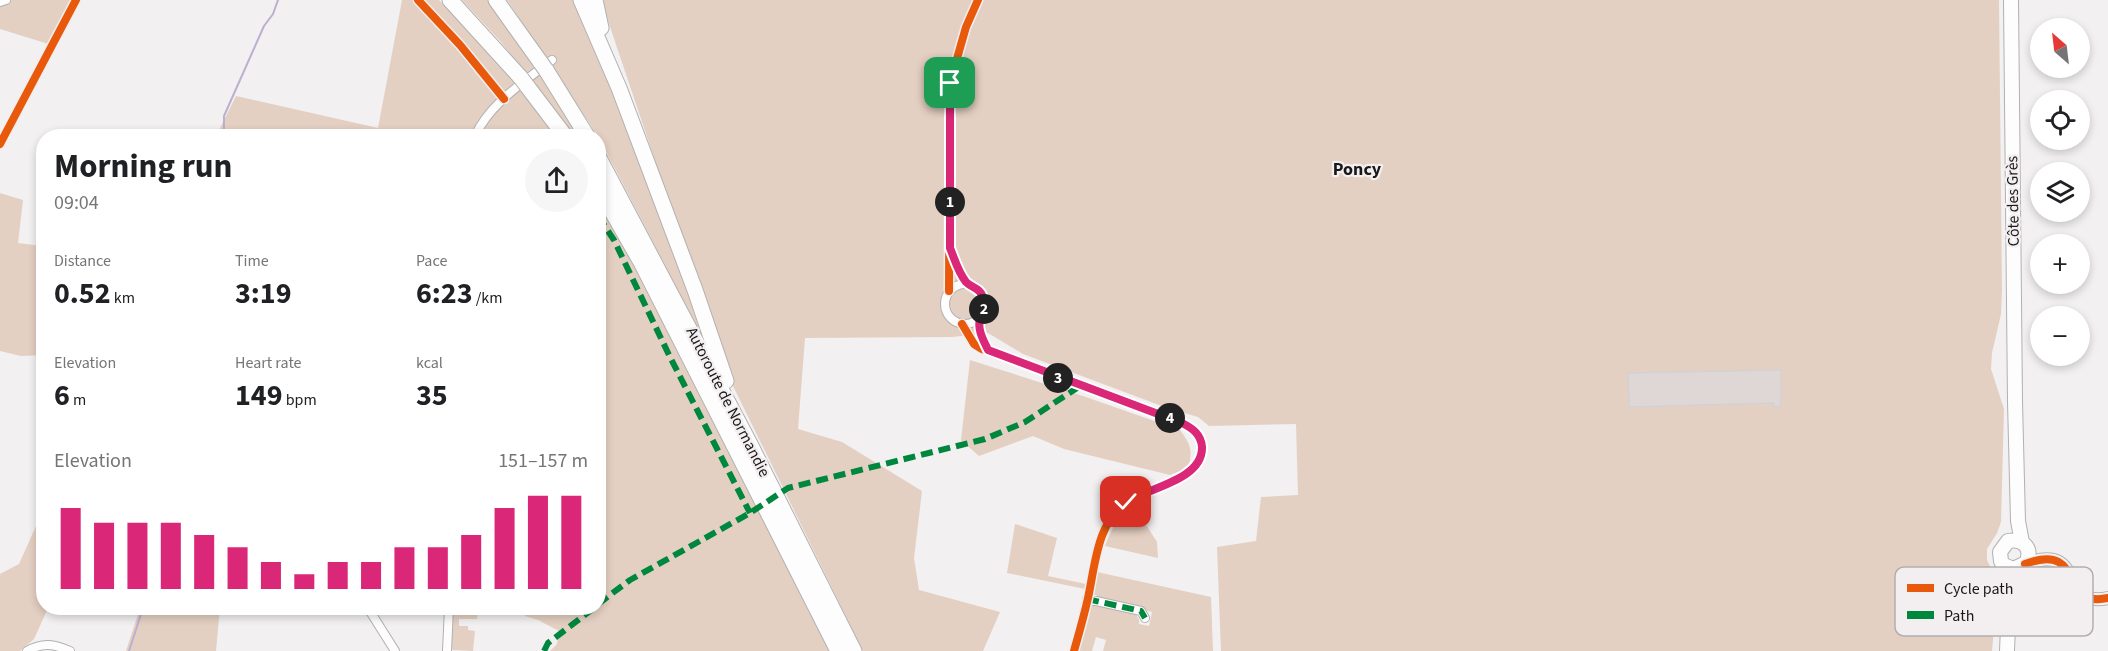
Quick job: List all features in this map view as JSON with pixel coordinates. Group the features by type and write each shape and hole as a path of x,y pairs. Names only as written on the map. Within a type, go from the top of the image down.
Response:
{"highway":[{"path":"450,0 524,82 560,129"},
{"path":"496,0 546,64 583,129"},
{"path":"581,0 619,88 750,444"},
{"path":"595,0 619,88"},
{"name":"Autoroute de Normandie","path":"606,171 750,444 854,651"},
{"name":"Autoroute de Normandie","path":"606,200 642,264 838,651"}],"main road":[{"name":"Côte des Grès","path":"2011,0 2019,543"},
{"path":"2008,567 2004,565 2000,552 2019,543 2029,554 2024,565 2018,567"},
{"path":"2007,651 2008,636"},
{"path":"2015,651 2016,636"}],"street":[{"path":"0,2 6,0"},
{"path":"0,144 76,0"},
{"path":"418,0 460,45 504,99"},
{"path":"978,0 966,27 950,89 949,291 945,300 946,313 953,321 969,324 980,318"},
{"path":"479,129 485,117 546,64"},
{"path":"950,248 960,272 968,284 978,289 984,299 985,306 980,318 981,335 988,350"},
{"path":"949,291 958,285 968,284"},
{"path":"962,324 974,344 982,349 1190,426 1196,431 1201,442 1198,463 1180,477 1132,498 1117,510 1101,540 1074,651"},
{"path":"2019,543 2062,555 2074,567"},
{"path":"2024,565 2044,559 2055,560 2065,567"},
{"path":"2093,601 2108,598"},
{"path":"1088,599 1141,611 1145,618"},
{"path":"372,615 395,651"},
{"path":"447,651 449,615"},
{"path":"27,651 41,644 52,644 70,651"}],"shaded area":[{"path":"0,0 79,0 55,46 0,29"},
{"path":"402,0 439,0 495,58 551,129 220,129 236,96 378,128"},
{"path":"462,0 488,0 510,27 577,129 569,129 501,42"},
{"path":"507,0 577,0 690,289 706,344 606,151 606,129 593,129"},
{"path":"601,0 1999,0 2002,290 2001,314 1992,353 1991,369 2004,409 2001,522 1987,549 1987,560 1990,567 1895,567 1895,636 1993,636 1992,651 1221,651 1217,547 1256,541 1261,497 1298,495 1296,424 1209,426 1198,417 1167,408 1023,354 988,333 952,337 805,338 798,429 842,442 922,491 914,558 919,590 1000,612 983,651 863,651 734,388 719,351"},
{"path":"0,193 23,200 18,243 36,245 36,355 21,356 0,351"},
{"path":"606,214 622,241 829,651 550,651 557,644 559,631 525,616 606,615"},
{"path":"970,360 1180,430 1190,448 1188,468 1170,475 1064,449 1033,436 979,456 961,440"},
{"path":"1134,506 1157,542 1158,558 1105,546 1116,523"},
{"path":"1015,524 1057,538 1048,576 1086,584 1085,589 1007,573"},
{"path":"36,526 36,615 45,615 34,639 20,651 0,651 0,574 19,564"},
{"path":"1097,572 1211,597 1213,651 1103,651 1106,640 1096,637 1092,651 1078,651 1090,603 1135,612 1139,624 1149,626 1152,612 1099,599 1096,595 1092,595"},
{"path":"138,615 219,615 216,651 126,651"},
{"path":"451,615 477,615 477,619 459,619 459,626 468,626 468,630 475,631 473,651 453,650 450,645"}],"building":[{"path":"1781,370 1781,406 1774,407 1774,403 1629,407 1628,373"}],"waterway":[{"path":"224,129 224,116 278,0"},
{"path":"129,651 141,615"}],"marked path":[{"path":"606,228 750,513"},
{"path":"606,598 630,580 750,513 788,488 985,439 1025,422 1080,386"},
{"path":"1087,599 1141,611 1145,618"},
{"path":"544,651 548,643 585,615"}],"cycle path":[{"path":"0,144 76,0"},
{"path":"418,0 460,45 504,99"},
{"path":"949,291 950,83 966,27 978,0"},
{"path":"962,324 974,344 982,349 1173,419 1192,430 1201,441 1201,455 1192,470 1175,481 1134,497 1116,511 1109,521 1095,559 1074,651"},
{"path":"2025,564 2044,559 2057,561 2064,567"},
{"path":"2093,599 2108,598"}],"district":[{"name":"Poncy","path":"1357,169"}],"route":[{"path":"950,83 950,248 960,272 968,284 978,289 984,299 984,312 979,325 988,350 1020,364 1190,426 1199,438 1202,447 1201,454 1193,469 1126,502"}]}
